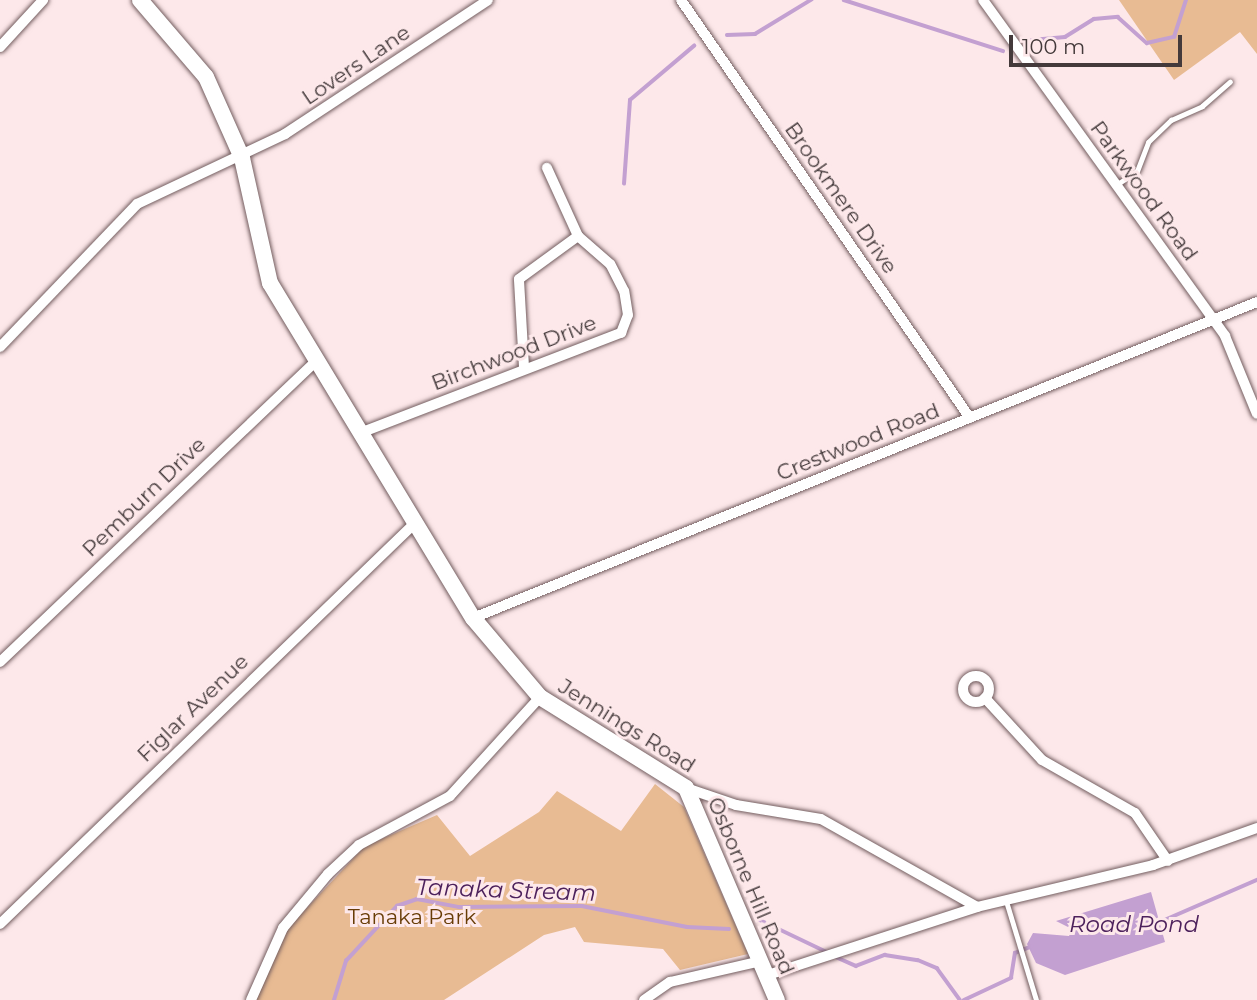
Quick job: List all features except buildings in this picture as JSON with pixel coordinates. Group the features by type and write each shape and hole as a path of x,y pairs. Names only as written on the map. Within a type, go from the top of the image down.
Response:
{"street":[{"path":"0,47 43,0"},
{"name":"Jennings Road","path":"141,0 206,77 242,158 263,265 316,361 473,618 541,697 686,788 736,805 821,819 977,907"},
{"name":"Lovers Lane","path":"0,347 137,204 242,158 488,0"},
{"name":"Brookmere Drive","path":"681,0 970,418"},
{"name":"Parkwood Road","path":"983,0 1211,319 1244,372 1257,414"},
{"name":"Birchwood Drive","path":"360,433 621,333 628,315 624,291 610,264 578,236 547,168"},
{"path":"524,368 519,279 578,236"},
{"name":"Crestwood Road","path":"473,618 1257,302"},
{"name":"Pemburn Drive","path":"0,662 316,361"},
{"name":"Figlar Avenue","path":"0,924 416,522"},
{"path":"251,1000 283,928 328,874 359,845 450,796 541,697"},
{"path":"985,698 1042,760 1135,813 1168,861"},
{"name":"Osborne Hill Road","path":"686,788 777,1000"},
{"path":"644,1000 670,982 764,968 824,954 977,907 1168,861 1257,828"}],"lane":[{"path":"1116,185 1137,171 1148,142 1171,120 1202,106 1230,82"},
{"path":"1006,901 1025,955 1036,1000"}],"green space":[{"path":"1119,0 1257,0 1257,54 1240,32 1174,80"},
{"name":"Tanaka Park","path":"655,784 684,807 748,954 680,970 663,949 584,942 575,927 544,935 444,1000 256,1000 289,927 365,846 437,815 470,856 539,812 557,791 621,831"}],"water":[{"name":"Road Pond","path":"1151,892 1165,942 1065,975 1036,963 1027,944 1033,933 1069,936 1072,929 1056,921"}],"waterway":[{"path":"727,35 755,34 811,0"},
{"path":"844,0 1003,51"},
{"path":"1032,40 1065,37 1094,19 1118,17 1147,43 1174,37 1186,0"},
{"path":"624,184 630,100 694,46"},
{"name":"Tanaka Stream","path":"1160,922 1257,880"},
{"name":"Tanaka Stream","path":"334,1000 346,961 397,906 417,899 459,907 582,906 687,927 729,929"},
{"name":"Tanaka Stream","path":"760,920 829,953"},
{"name":"Tanaka Stream","path":"964,1000 1011,978 1015,953 1032,946"},
{"name":"Tanaka Stream","path":"836,957 856,966 885,955 918,960 937,968 960,1000"}]}
